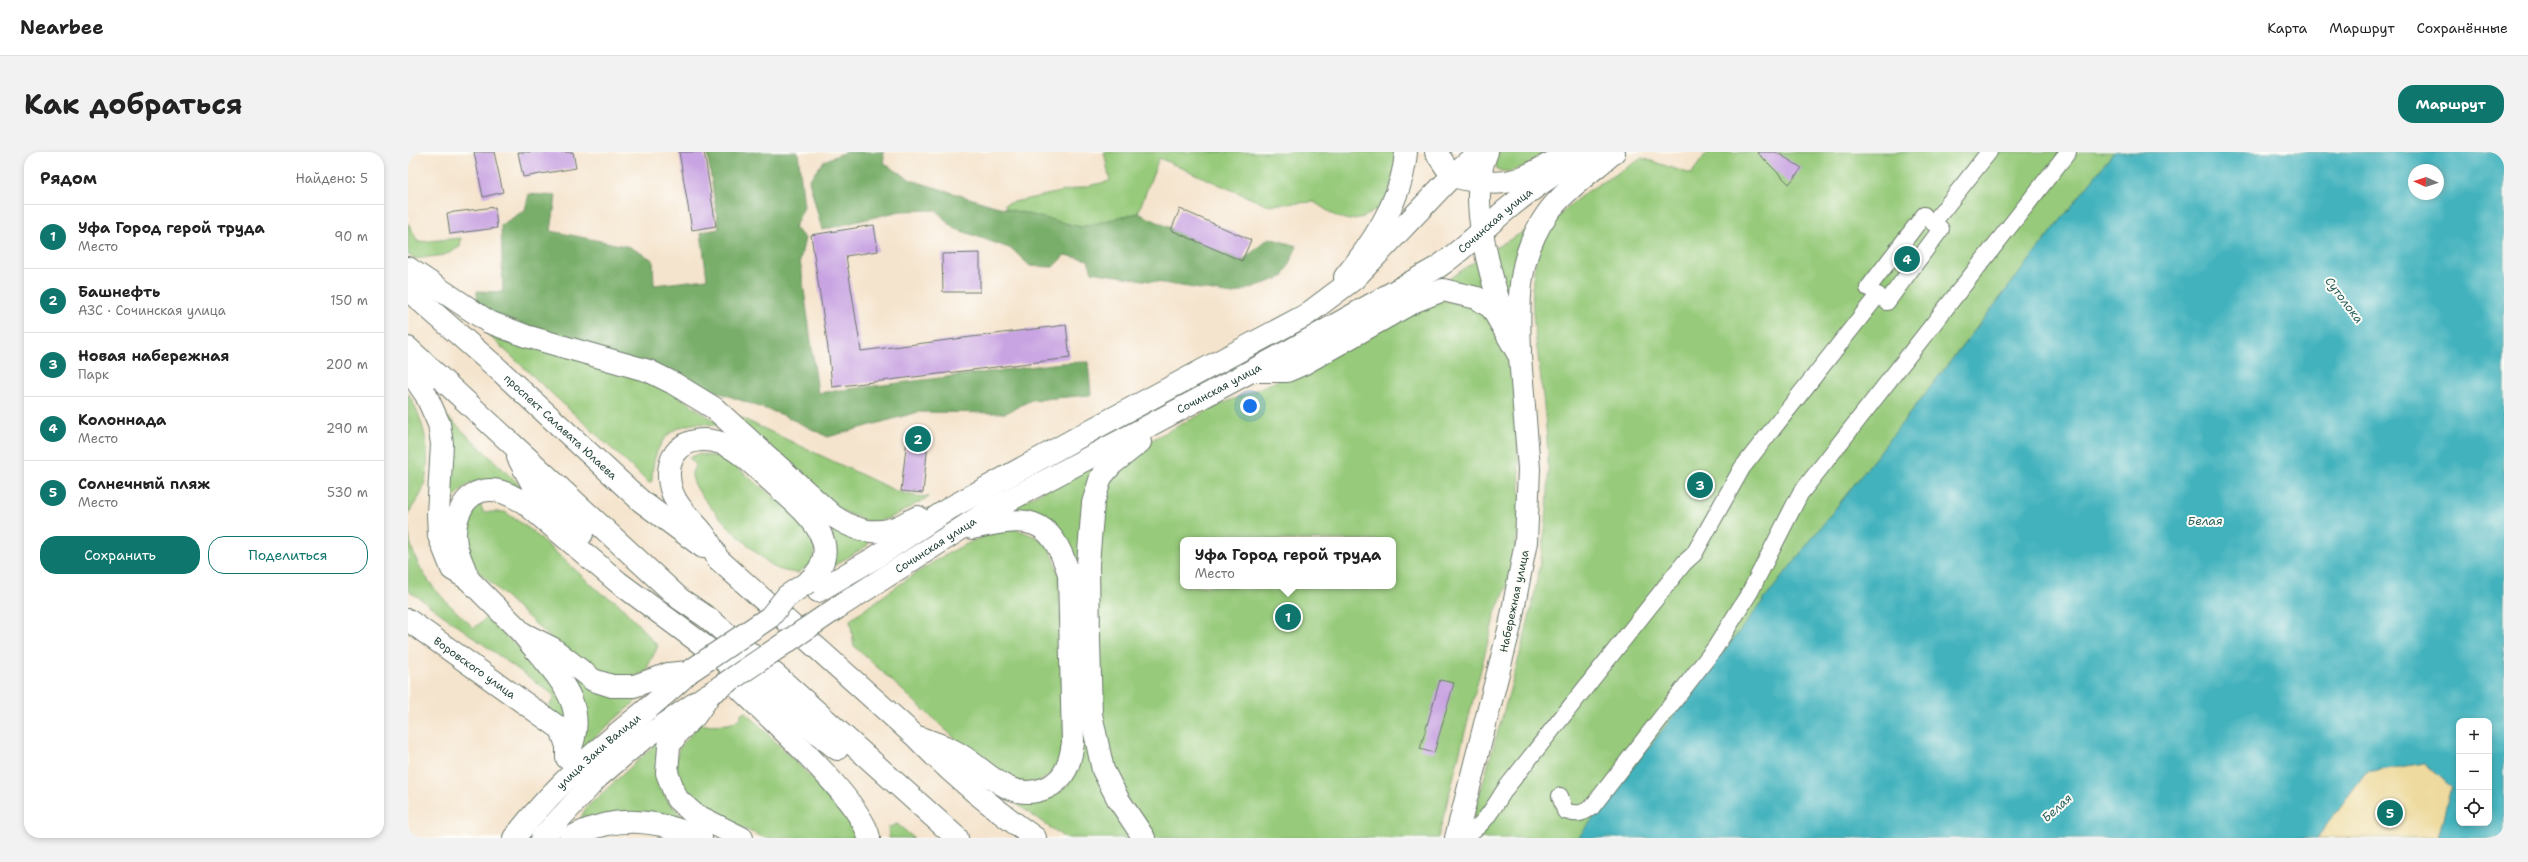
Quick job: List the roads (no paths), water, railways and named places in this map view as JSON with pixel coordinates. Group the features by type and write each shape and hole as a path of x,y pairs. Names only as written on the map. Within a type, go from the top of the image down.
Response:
{"main road":[{"path":"1334,296 1342,280 1358,260 1389,211 1400,181 1406,152"},
{"path":"1436,152 1452,176 1467,184 1480,212"},
{"path":"1452,176 1480,183 1508,183 1531,175 1572,152"},
{"name":"Сочинская улица","path":"691,713 711,693 837,608 987,512 1056,473 1206,396 1438,268 1482,233 1504,211 1537,185 1589,152"},
{"path":"1515,347 1519,286 1523,265 1530,245 1547,213 1566,193 1614,152"},
{"path":"1483,153 1486,167 1492,176 1508,183"},
{"path":"1483,153 1480,183 1482,233 1515,347"},
{"name":"Сочинская улица","path":"663,685 668,674 689,672 813,586 876,557 950,508 1094,428 1306,315 1334,296 1354,279 1452,176 1483,153"},
{"path":"408,268 489,322 526,336 648,371 673,382 714,408 833,516 848,526 866,531 881,532 914,518 950,508"},
{"name":"проспект Салавата Юлаева","path":"408,290 497,368 641,502 718,559"},
{"path":"1252,371 1287,371 1303,364 1416,300 1443,290 1477,298 1492,308 1515,347"},
{"name":"Набережная улица","path":"1456,838 1510,626 1526,542 1529,469 1527,415 1515,347"},
{"path":"408,348 680,599 708,618 922,805 957,838"},
{"path":"408,369 426,395 439,424 442,444 438,514 439,536 452,569 468,579 522,633 560,679 574,704 577,724 573,744 549,796"},
{"path":"1144,838 1118,799 1103,770 1091,714 1088,564 1093,503 1101,477 1112,464 1132,446 1186,416 1206,396"},
{"path":"813,586 821,567 824,550 821,534 812,518 735,450 722,443 705,440 688,441 676,451 671,461 669,472 672,492 683,512 704,534 718,559 915,736 945,768 978,796 1035,838"},
{"path":"509,442 535,489 825,774 869,833"},
{"path":"468,579 456,545 458,516 464,501 477,492 491,490 509,494 525,503 618,582 678,628 765,691 884,789 922,805 972,838"},
{"path":"915,736 953,750 994,781 1011,790 1026,792 1040,790 1051,786 1063,776 1070,763 1073,743 1069,574 1061,550 1047,531 1030,522 1015,520 961,530"},
{"name":"Воровского улица","path":"408,620 561,729 567,746 567,758"},
{"path":"522,633 552,648 593,680 612,686 663,685"},
{"name":"улица Заки Валиди","path":"514,838 549,796 663,685"},
{"path":"691,713 669,746 667,773 671,786 677,799 694,814 742,838"},
{"name":"улица Заки Валиди","path":"542,838 598,777 639,742 691,713"},
{"path":"570,838 586,829 613,822 634,821 672,827 701,838"}],"street":[{"path":"1456,838 1466,836 1483,821 1506,788 1684,563 1694,554 1742,468 1989,152"},
{"path":"1560,796 1565,811 1574,814 1583,813 1592,807 1715,648 1750,592 1800,494 2068,152"},
{"path":"1878,295 1933,223"}],"water":[{"name":"Белая","path":"2114,152 2504,152 2504,838 2438,838 2451,787 2425,763 2366,772 2317,838 1578,838"}],"place":[{"name":"Колоннада","path":"1907,259"},
{"name":"Башнефть","path":"918,439"},
{"name":"Новая набережная","path":"1700,485"},
{"name":"Уфа Город герой труда","path":"1288,617"},
{"name":"Солнечный пляж","path":"2390,813"}],"water label":[{"name":"Сутолока","path":"2344,300"}]}
